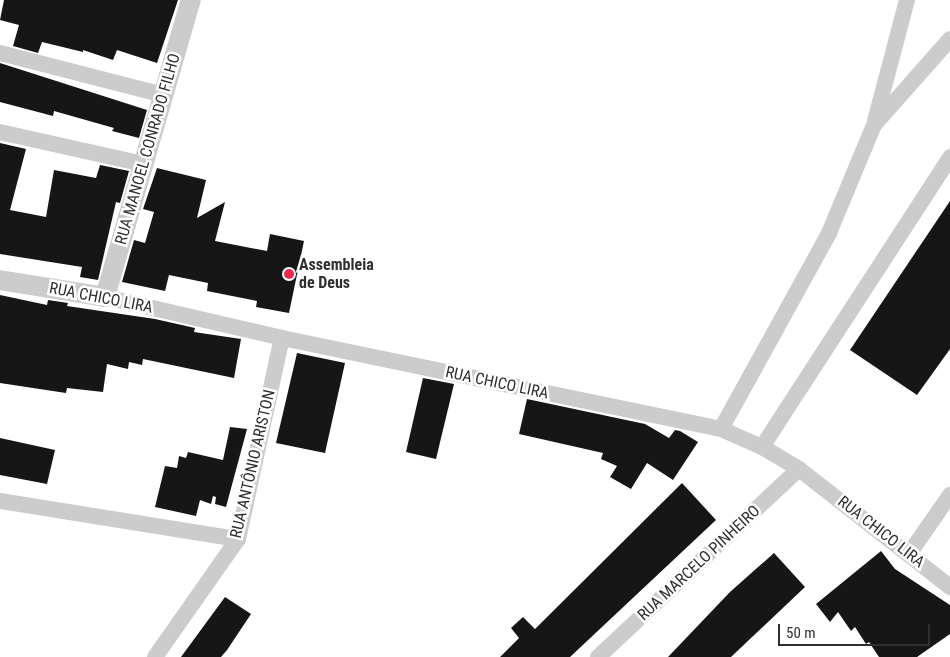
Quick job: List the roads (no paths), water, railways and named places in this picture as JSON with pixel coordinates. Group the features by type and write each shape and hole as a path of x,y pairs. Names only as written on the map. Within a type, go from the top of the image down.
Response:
{"street":[{"name":"RUA MANOEL CONRADO FILHO","path":"105,297 191,0"},
{"path":"722,429 829,233 874,125 906,0"},
{"path":"874,125 950,39"},
{"path":"0,53 164,95"},
{"path":"0,132 143,164"},
{"path":"762,447 950,157"},
{"name":"RUA CHICO LIRA","path":"0,280 105,297 282,338 722,429 762,447 799,469 950,587"},
{"name":"RUA ANTÔNIO ARISTON","path":"155,657 238,539 282,338"},
{"name":"RUA MARCELO PINHEIRO","path":"598,657 799,469"},
{"path":"909,554 950,495"},
{"path":"0,501 238,539"}],"place":[{"name":"Assembleia de Deus","path":"289,274"}]}
